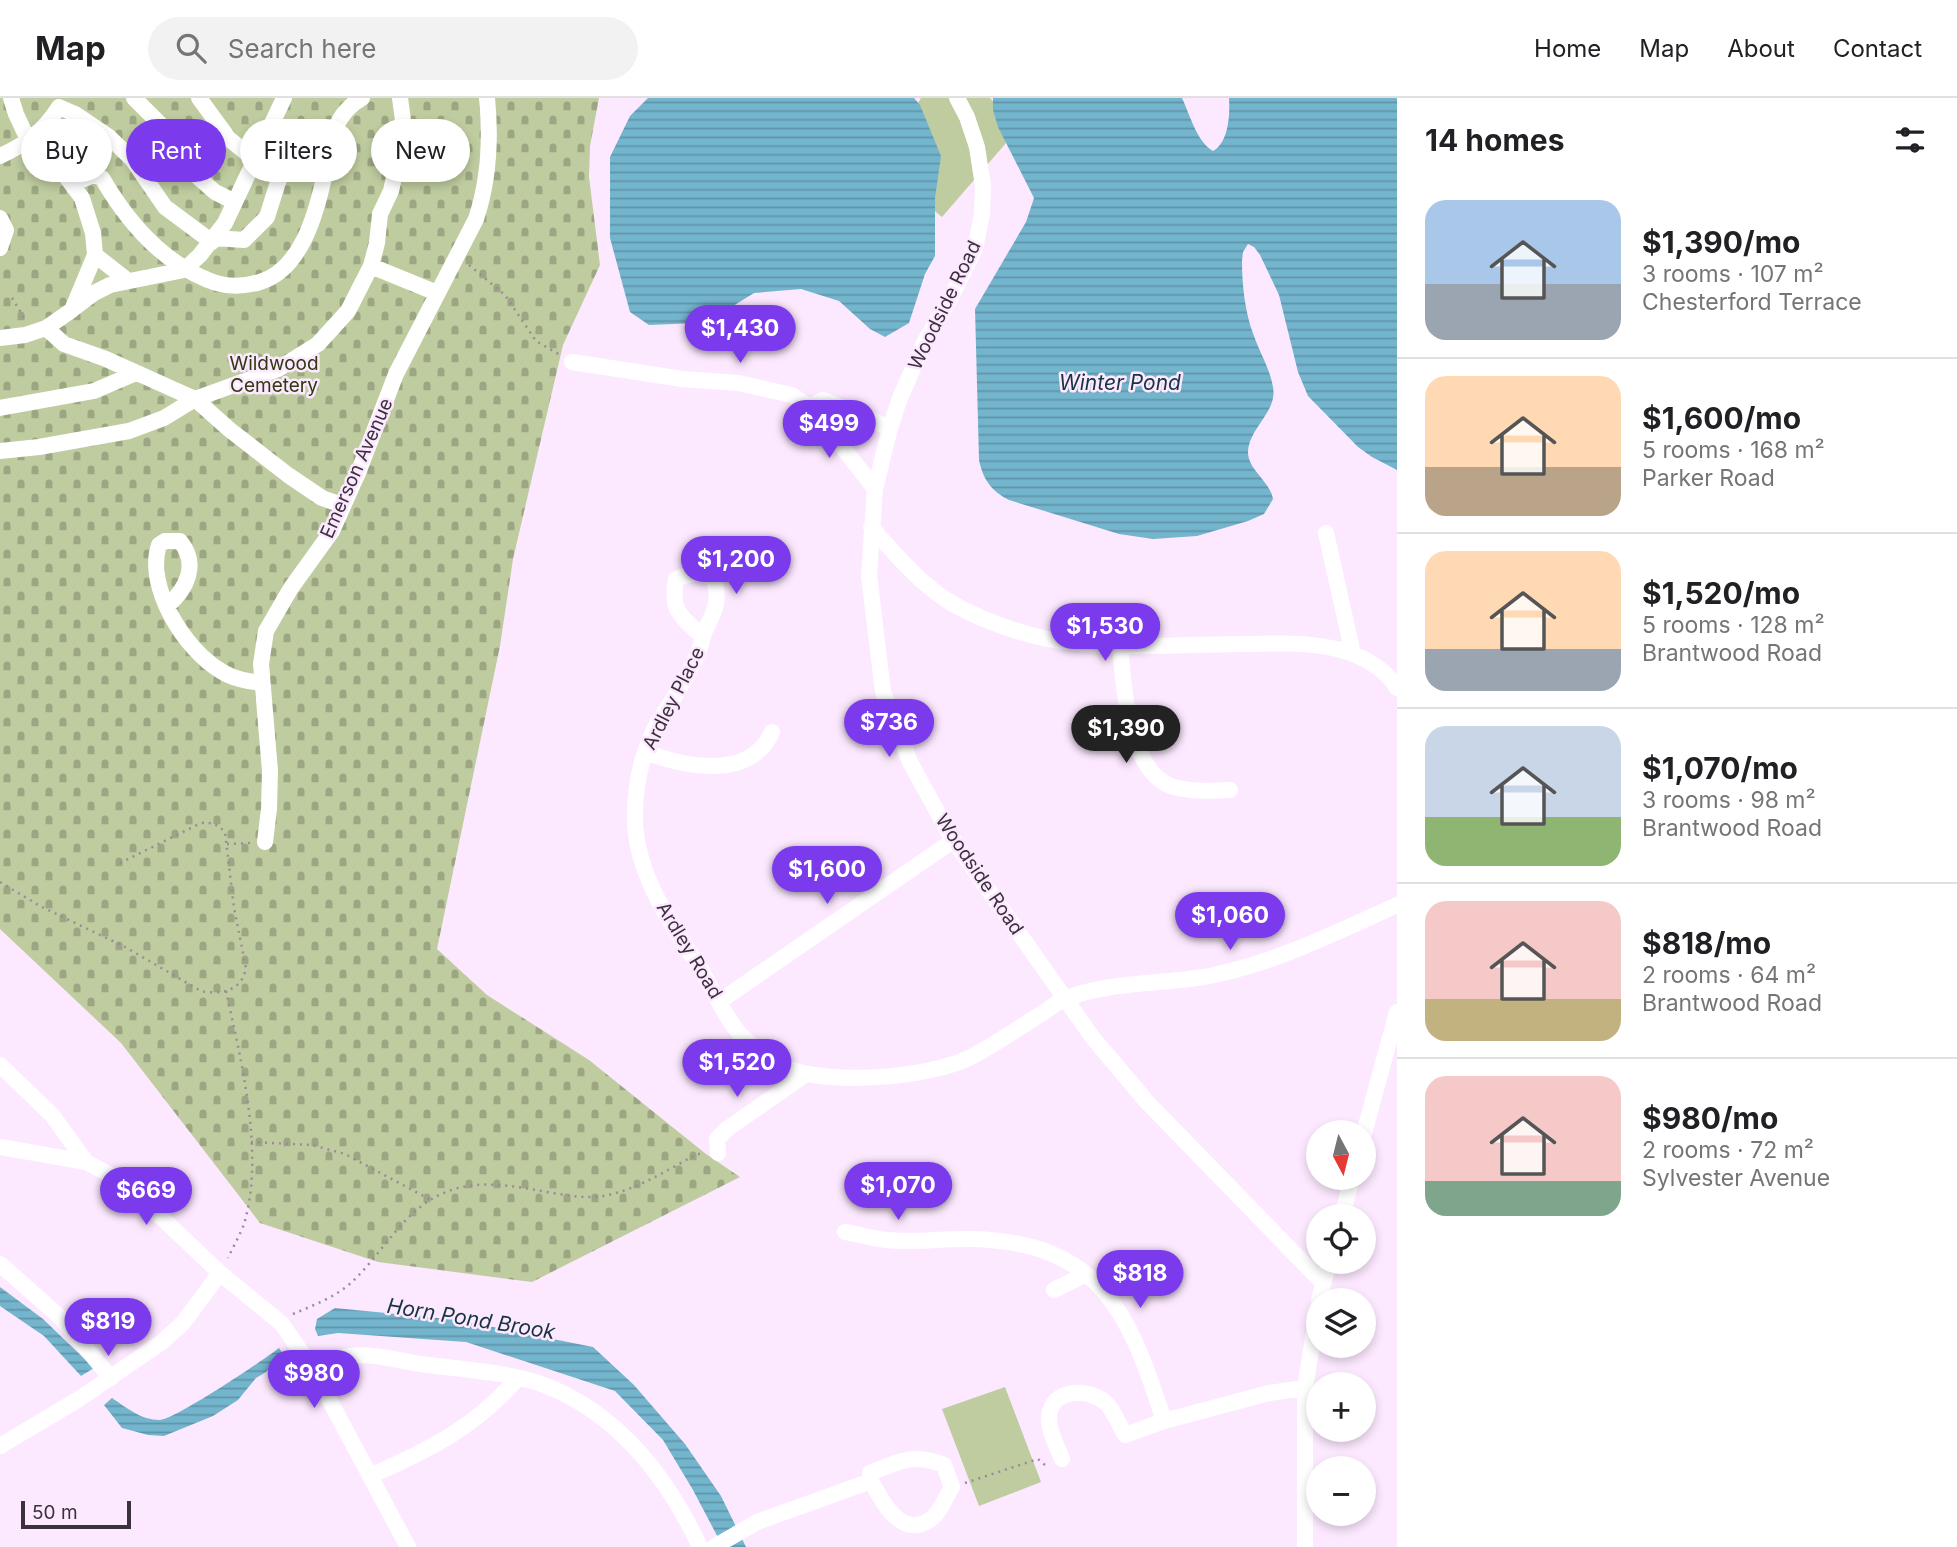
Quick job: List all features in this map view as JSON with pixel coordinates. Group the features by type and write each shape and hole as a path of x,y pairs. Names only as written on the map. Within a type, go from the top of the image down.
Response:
{"street":[{"path":"11,98 21,125"},
{"path":"134,98 160,124 199,178 215,192 235,202"},
{"path":"200,98 229,139 240,148"},
{"path":"274,119 284,98"},
{"path":"72,310 95,255 89,216 74,184 93,175 102,178 119,207 152,244 184,270 217,284 253,284 266,280 283,268 297,251 310,226 323,183 331,139 340,117 362,98"},
{"path":"0,451 130,431 164,418 195,399 278,369 318,344 348,311 371,266 380,214 391,191 404,128 400,98"},
{"name":"Emerson Avenue","path":"265,842 270,771 262,683 262,646 266,631 291,588 332,531 362,463 396,374 476,219 484,195 489,145 486,98"},
{"name":"Woodside Road","path":"957,98 977,147 983,186 982,214 975,249 925,341 890,428 875,489 869,575 883,692 910,762 954,840 1093,1038 1147,1102 1323,1283"},
{"path":"51,119 61,102 109,137 132,159 165,206 213,240 244,240 267,217 278,182"},
{"path":"0,156 21,146"},
{"path":"0,338 40,330 110,285 184,270 213,240 244,182"},
{"path":"0,218 6,230 0,248"},
{"path":"95,255 127,280"},
{"path":"371,266 437,293"},
{"path":"40,330 64,344 195,399 288,475 322,498 342,505"},
{"path":"572,362 682,379 738,383 792,395 816,413 875,489"},
{"path":"0,408 94,391 136,373"},
{"path":"809,407 823,400 890,428"},
{"path":"871,527 927,583 953,603 994,622 1042,637 1086,645 1275,643 1315,646 1353,654 1368,661 1395,682"},
{"path":"1326,533 1353,654"},
{"path":"167,606 186,639 204,659 231,676 262,683"},
{"name":"Ardley Place","path":"643,756 654,729 698,653 703,637"},
{"path":"1120,645 1129,715 1140,753 1150,771 1169,785 1203,792 1230,790"},
{"path":"643,756 678,763 727,767 767,745 772,732"},
{"name":"Ardley Road","path":"643,756 635,814 639,856 670,922 738,1033 763,1055 785,1068 806,1074 859,1077 936,1070 984,1050 1066,998 1120,986 1204,977 1242,968 1397,905"},
{"path":"720,1001 954,840"},
{"path":"1368,1120 1397,1012"},
{"path":"0,1065 52,1115 86,1162"},
{"path":"718,1153 718,1139 727,1129 806,1074"},
{"path":"0,1146 86,1162 124,1182 220,1273 277,1320 314,1371 408,1547"},
{"path":"845,1231 886,1240 1006,1241 1039,1249 1067,1260 1086,1274 1116,1304 1137,1344 1164,1421"},
{"path":"0,1264 60,1317 111,1378"},
{"path":"3,1438 79,1399 162,1342 183,1323 220,1273"},
{"path":"1054,1290 1086,1274"},
{"path":"1322,1288 1326,1274"},
{"path":"314,1371 338,1359 366,1356 518,1378 544,1385 601,1415 618,1430 650,1464 700,1547"},
{"path":"1305,1547 1305,1388 1310,1358"},
{"path":"370,1476 428,1450 466,1426 496,1403 518,1378"},
{"path":"1062,1459 1053,1437 1049,1413 1053,1403 1070,1394 1094,1394 1108,1404 1125,1435 1164,1421 1269,1393 1305,1388"},
{"path":"907,1458 928,1459 944,1465 952,1487 932,1519 915,1525 899,1522 883,1503 871,1481 870,1473 907,1458"},
{"path":"715,1545 745,1528 787,1510 871,1481"}],"path":[{"path":"457,255 505,295 536,341 572,362"},
{"path":"12,298 40,330"},
{"path":"0,882 40,906 125,947 201,991 214,993 236,987 244,978 246,968 234,908 225,832 210,822 201,823 120,863"},
{"path":"227,844 265,842"},
{"path":"220,1273 244,1224 252,1171 245,1086 226,991"},
{"path":"251,1142 312,1145 345,1154 431,1200"},
{"path":"277,1320 320,1303 353,1281 407,1220 431,1200 448,1191 486,1184 586,1197 619,1192 697,1154 718,1153"},
{"path":"952,1487 1038,1459 1045,1465"}],"green space":[{"name":"Wildwood Cemetery","path":"0,98 599,98 590,146 589,177 600,265 563,345 513,559 500,646 437,949 487,995 589,1060 706,1154 740,1177 532,1282 378,1262 260,1223 121,1043 0,929"},
{"path":"921,98 990,98 998,106 1006,143 942,217 915,195 916,106"},
{"path":"1005,1387 1041,1482 979,1506 942,1409"}],"water":[{"path":"648,98 914,98 920,105 941,156 935,198 935,256 925,274 909,323 885,337 870,329 839,301 801,289 754,293 725,311 698,323 649,325 630,312 610,238 610,157 630,116"},
{"name":"Winter Pond","path":"993,98 1182,98 1198,135 1213,151 1225,134 1229,119 1229,98 1397,98 1397,470 1358,447 1308,396 1298,372 1279,295 1260,255 1248,244 1242,261 1246,308 1273,387 1268,412 1253,435 1248,452 1251,464 1268,487 1273,499 1264,514 1197,536 1153,539 1119,534 1009,500 993,488 983,473 979,460 975,309 1026,222 1034,198 998,127"},
{"path":"0,1287 43,1319 94,1368 81,1376 44,1336 0,1306"},
{"name":"Horn Pond Brook","path":"335,1308 458,1320 593,1347 634,1385 685,1444 721,1496 746,1547 723,1547 663,1440 615,1391 466,1342 338,1333 318,1336 315,1329 317,1319"},
{"path":"279,1348 283,1354 266,1372 256,1378 238,1400 213,1416 164,1436 122,1428 104,1405 112,1398 134,1413 160,1420 219,1388"}]}
